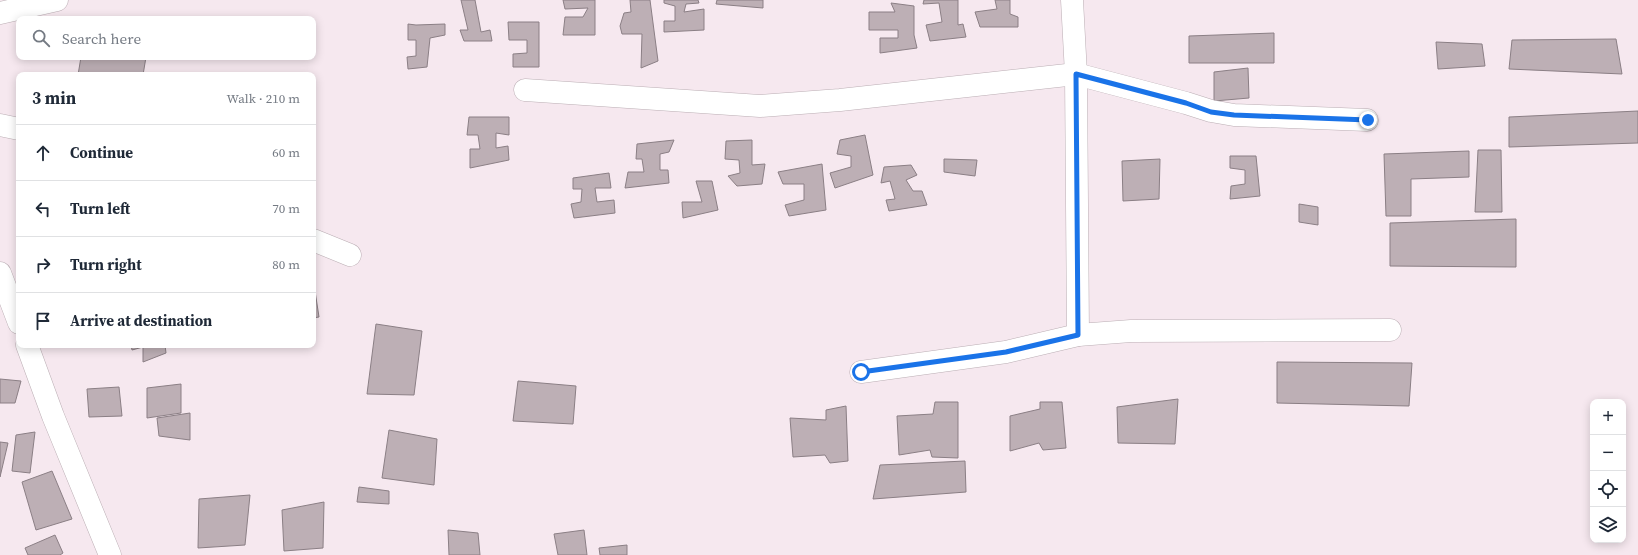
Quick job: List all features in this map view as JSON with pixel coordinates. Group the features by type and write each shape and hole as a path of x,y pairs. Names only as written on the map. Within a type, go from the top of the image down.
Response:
{"street":[{"path":"0,13 58,0"},
{"path":"1072,0 1076,74 1078,335"},
{"path":"525,90 760,106 840,100 1076,74 1186,103 1211,112 1234,115 1368,120"},
{"path":"0,125 16,128"},
{"path":"316,241 350,255"},
{"path":"0,273 16,315"},
{"path":"861,372 1006,352 1078,335 1131,331 1390,330"},
{"path":"28,348 56,423 110,555"}],"building":[{"path":"461,0 475,0 481,32 490,30 492,41 464,41 460,30 468,30"},
{"path":"563,0 595,0 595,35 563,35 565,17 583,17 588,8 565,9"},
{"path":"630,0 650,0 658,61 641,68 642,34 622,34 620,26 624,13 631,12"},
{"path":"664,0 698,0 699,3 686,4 684,12 704,9 704,30 664,32 664,21 675,21 675,6 664,3"},
{"path":"717,0 763,0 763,8 716,4"},
{"path":"924,0 958,0 958,25 963,24 966,37 930,41 926,25 942,22 939,3 923,4"},
{"path":"995,0 1010,0 1010,14 1018,17 1018,27 980,27 975,12 997,9"},
{"path":"891,3 914,6 914,35 917,48 880,53 880,38 898,38 898,30 869,30 869,12 895,12"},
{"path":"508,22 539,22 539,67 513,67 513,54 527,53 527,40 509,40"},
{"path":"408,24 445,24 445,35 430,38 427,67 408,69 407,57 416,56 416,40 408,40"},
{"path":"1274,33 1274,63 1189,63 1189,36"},
{"path":"1616,39 1622,74 1509,69 1512,40"},
{"path":"1436,42 1482,44 1485,66 1438,69"},
{"path":"80,60 146,60 144,72 78,72"},
{"path":"1248,68 1249,98 1214,101 1214,72"},
{"path":"1638,111 1638,143 1509,147 1509,117"},
{"path":"469,117 509,117 509,135 496,133 496,148 508,146 509,160 470,168 470,149 480,149 478,135 467,135"},
{"path":"865,135 873,175 835,188 830,173 851,167 851,156 837,154 840,140"},
{"path":"674,140 669,152 660,154 660,170 668,170 669,183 625,188 628,172 644,172 642,159 636,159 637,144"},
{"path":"752,140 752,165 765,164 762,184 737,186 728,176 740,173 739,160 725,159 726,141"},
{"path":"1478,150 1501,150 1502,212 1475,212"},
{"path":"1469,151 1469,177 1411,179 1411,216 1386,216 1384,154"},
{"path":"1230,156 1256,156 1260,196 1230,199 1231,186 1245,184 1245,170 1230,168"},
{"path":"944,159 977,160 975,176 944,172"},
{"path":"1160,159 1159,199 1123,201 1122,161"},
{"path":"822,164 826,210 789,216 785,205 804,200 804,184 783,184 778,172"},
{"path":"911,165 917,175 906,180 913,191 922,191 927,205 889,211 886,200 895,199 890,181 881,183 884,167"},
{"path":"609,173 611,188 595,188 597,202 614,200 615,213 574,218 571,204 581,202 582,189 573,189 573,178"},
{"path":"696,181 712,181 718,210 683,218 682,202 702,202"},
{"path":"1299,204 1318,207 1318,225 1299,222"},
{"path":"1516,219 1516,267 1390,266 1390,223"},
{"path":"316,298 319,317 316,318"},
{"path":"376,324 422,331 414,395 367,394"},
{"path":"143,348 165,348 166,353 143,362"},
{"path":"1277,362 1412,363 1409,406 1277,403"},
{"path":"0,379 21,381 15,403 0,403"},
{"path":"518,381 576,386 573,424 513,421"},
{"path":"181,384 181,413 147,418 147,388"},
{"path":"119,387 122,416 89,417 87,389"},
{"path":"1178,399 1175,444 1118,443 1117,407"},
{"path":"935,402 958,402 958,458 932,457 930,450 899,455 897,416 933,414"},
{"path":"1040,402 1062,402 1066,448 1043,450 1039,443 1010,451 1010,416 1040,409"},
{"path":"846,406 848,461 830,463 825,455 793,457 790,418 826,420 826,410"},
{"path":"190,413 190,440 159,436 157,418"},
{"path":"389,430 437,439 434,485 382,478"},
{"path":"35,432 30,473 12,471 16,435"},
{"path":"0,442 8,443 0,477"},
{"path":"965,461 966,492 873,499 880,465"},
{"path":"52,471 72,519 36,530 22,482"},
{"path":"359,487 389,491 389,504 357,502"},
{"path":"250,495 245,545 198,548 199,499"},
{"path":"324,502 323,548 284,551 282,510"},
{"path":"448,530 478,533 480,555 449,555"},
{"path":"584,530 587,555 558,555 554,534"},
{"path":"55,535 63,553 60,555 28,555 25,548"},
{"path":"627,545 627,555 600,555 599,548"}],"route":[{"path":"861,372 1006,352 1078,335 1076,74 1186,103 1211,112 1234,115 1368,120"}]}
